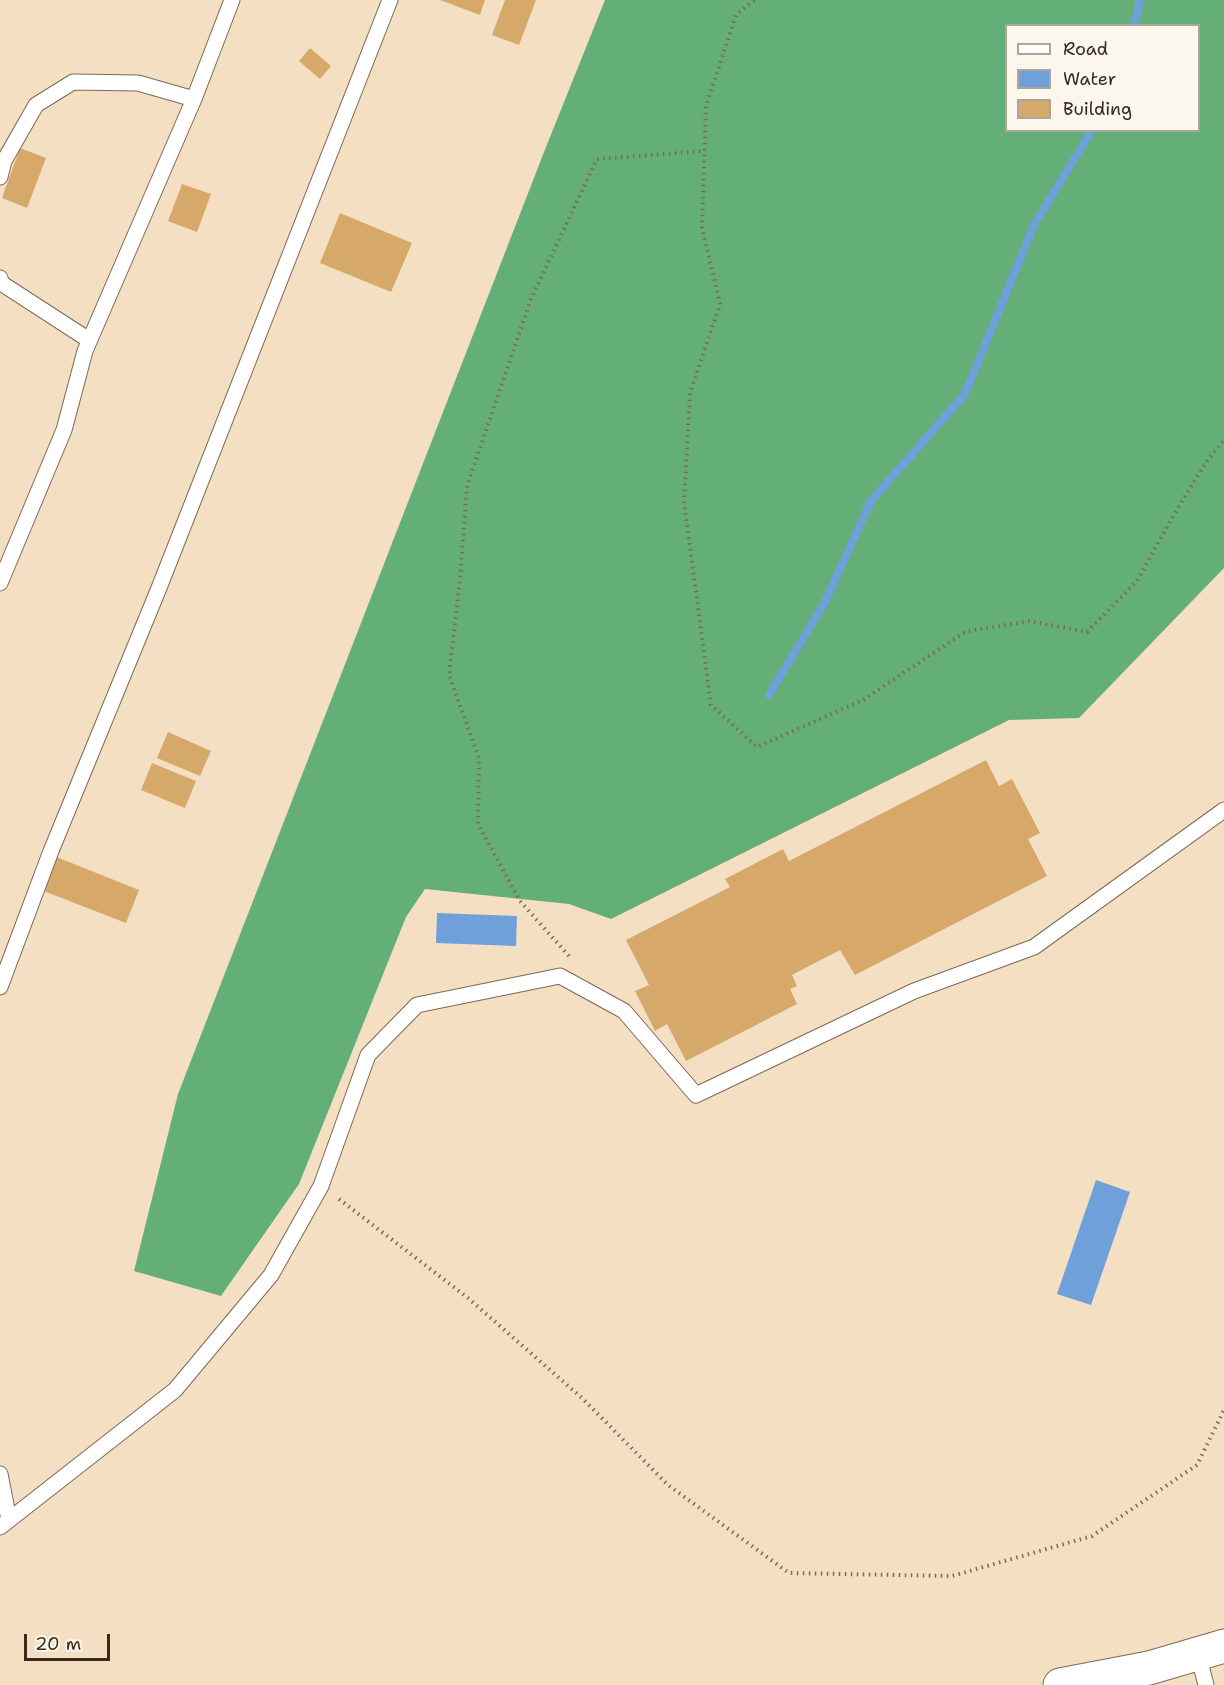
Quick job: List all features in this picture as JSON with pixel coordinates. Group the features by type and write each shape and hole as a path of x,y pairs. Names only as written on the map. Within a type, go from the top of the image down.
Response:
{"main road":[{"path":"1060,1685 1149,1668 1211,1650"}],"lane":[{"path":"0,583 64,430 89,340 194,99 232,0"},
{"path":"0,987 51,852 159,588 390,0"},
{"path":"0,177 4,160 36,105 73,82 138,83 194,99"},
{"path":"0,278 1,283 89,340"},
{"path":"4,1523 175,1390 271,1275 321,1186 368,1055 417,1005 560,976 624,1011 696,1095 914,992 1034,947 1224,810"},
{"path":"0,1474 4,1523"},
{"path":"1206,1685 1211,1650"}],"path":[{"path":"754,0 736,15 706,106 702,228 720,304 690,393 684,502 711,705 758,747 863,700 965,632 1029,621 1087,632 1137,581 1200,471 1224,441"},
{"path":"568,981 569,954 520,901 478,824 478,758 449,675 460,579 467,486 531,299 597,159 705,151"},
{"path":"321,1186 477,1306 583,1399 668,1485 789,1573 952,1576 1092,1536 1197,1465 1224,1410"}],"green space":[{"path":"605,0 1224,0 1224,568 1079,718 1009,720 611,919 569,904 425,889 406,917 299,1184 221,1296 134,1271 178,1094"}],"water":[{"path":"437,913 517,916 516,946 436,943"},
{"path":"1096,1180 1130,1192 1091,1305 1057,1294"}],"building":[{"path":"440,0 485,0 480,15"},
{"path":"505,0 536,0 519,45 492,35"},
{"path":"310,48 331,66 320,79 299,61"},
{"path":"20,148 46,158 27,208 2,198"},
{"path":"182,184 211,194 197,232 168,221"},
{"path":"340,213 412,243 391,292 320,263"},
{"path":"168,732 211,751 200,776 157,758"},
{"path":"986,760 999,786 1012,779 1040,833 1028,839 1047,876 855,975 840,950 792,975 797,986 790,989 797,1004 686,1061 667,1024 655,1031 635,991 649,985 626,940 730,887 725,879 783,849 789,861"},
{"path":"152,763 196,781 185,808 141,790"},
{"path":"54,856 139,890 126,923 41,890"}],"waterway":[{"path":"1134,24 1140,0"},
{"path":"769,695 825,602 871,501 965,394 1034,225 1091,132"}]}
